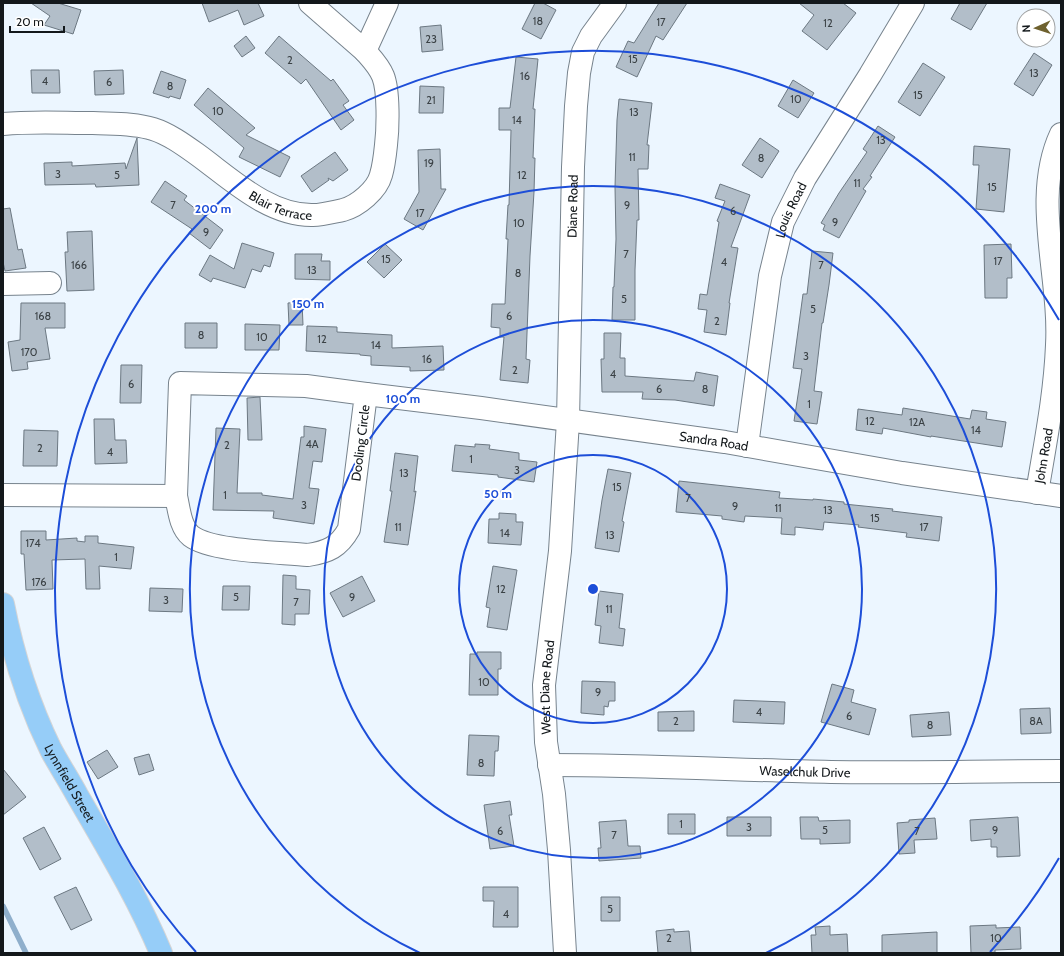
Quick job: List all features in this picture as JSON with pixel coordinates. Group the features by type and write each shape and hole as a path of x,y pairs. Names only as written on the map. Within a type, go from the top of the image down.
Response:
{"main road":[{"name":"Lynnfield Street","path":"3,604 16,664 39,724 52,751 119,868 161,953"}],"street":[{"name":"Blair Terrace","path":"3,124 31,122 110,124 138,125 155,129 186,146 236,184 278,208 296,214 313,215 348,209 361,202 372,190 381,176 387,141 387,97 384,77 375,61 366,51 310,3"},
{"path":"366,51 387,3"},
{"name":"Diane Road","path":"568,421 573,167 579,74 583,52 591,36 615,3"},
{"name":"Louis Road","path":"747,446 770,276 783,222 805,178 870,76 913,3"},
{"name":"John Road","path":"1037,493 1052,396 1058,344 1048,194 1049,170 1054,148 1061,134"},
{"path":"3,284 50,283"},
{"name":"Dooling Circle","path":"180,383 306,386 366,394 349,529 342,540 332,548 322,553 308,555 226,548 202,542 190,535 184,525 179,513 176,496 180,383"},
{"name":"Sandra Road","path":"366,394 481,408 747,446 902,473 1061,496"},
{"name":"West Diane Road","path":"565,953 559,850 544,719 544,685 560,551 568,421"},
{"path":"3,495 176,496"},
{"name":"Waselchuk Drive","path":"550,765 623,765 791,771 911,773 1061,770"}],"building":[{"path":"31,3 58,3 81,10 73,34 44,25 50,16"},
{"path":"202,3 258,3 264,16 244,25 238,10 209,22"},
{"path":"535,3 543,3 556,10 541,39 522,29"},
{"path":"659,3 687,3 663,40 656,36 637,77 616,67 628,41 634,43"},
{"path":"799,3 843,3 856,13 827,50 802,31 814,15"},
{"path":"960,3 987,3 971,30 951,19"},
{"path":"441,25 443,50 422,52 420,27"},
{"path":"246,36 255,48 242,57 234,46"},
{"path":"279,36 331,81 333,79 349,101 343,105 354,120 341,130 306,79 301,84 265,53"},
{"path":"1034,53 1052,65 1033,96 1014,84"},
{"path":"516,57 538,59 533,109 535,109 533,158 535,158 526,359 530,360 528,383 500,380 504,337 500,337 500,328 491,327 492,304 505,304 508,239 506,239 509,205 511,130 499,130 499,108 510,108"},
{"path":"923,63 945,77 920,116 898,102"},
{"path":"31,70 59,70 60,93 32,93"},
{"path":"123,70 124,94 95,95 94,71"},
{"path":"161,71 186,80 180,99 170,96 169,98 153,93"},
{"path":"793,80 814,93 798,118 778,106"},
{"path":"420,86 444,87 443,113 419,113"},
{"path":"208,88 255,128 246,135 290,157 280,177 239,157 244,148 194,105"},
{"path":"619,99 652,103 647,145 649,145 648,169 638,169 639,220 637,220 635,270 635,320 612,320 616,239 615,187"},
{"path":"878,126 895,137 870,176 872,177 863,189 866,191 839,238 823,230 825,225 821,223 839,193 867,152 863,149"},
{"path":"137,138 139,185 96,187 95,184 45,185 44,163 72,162 72,166 125,163 126,169"},
{"path":"760,138 779,151 762,178 742,165"},
{"path":"974,146 1010,149 1004,212 976,209 979,165 973,165"},
{"path":"440,149 441,189 446,189 423,230 404,219 419,192 418,150"},
{"path":"335,152 348,170 333,181 328,178 329,180 312,192 301,176"},
{"path":"165,181 187,196 184,200 223,230 210,249 189,233 192,229 151,202"},
{"path":"720,184 750,195 731,247 738,248 729,303 726,335 704,332 707,310 698,309 700,294 707,295 719,222 717,221 725,201 715,198"},
{"path":"10,208 18,250 22,249 26,268 5,271 3,262 3,209"},
{"path":"92,231 94,290 67,291 65,252 68,252 67,232"},
{"path":"242,243 274,253 270,267 264,265 261,272 252,269 245,288 213,278 211,282 199,275 210,255 234,269"},
{"path":"385,244 402,260 384,278 367,262"},
{"path":"1011,244 1012,278 1007,278 1007,298 985,298 984,245"},
{"path":"812,251 833,253 822,323 814,391 822,392 817,424 794,421 802,369 793,368 803,294 807,294"},
{"path":"295,254 322,254 321,261 330,261 330,280 295,279"},
{"path":"302,302 303,325 289,325 288,303"},
{"path":"21,303 65,303 65,328 45,328 50,359 27,362 28,369 12,371 8,342 20,340"},
{"path":"185,323 217,323 217,348 185,348"},
{"path":"245,324 280,325 279,350 245,350"},
{"path":"307,326 337,327 337,332 392,335 392,348 443,346 444,370 410,371 410,367 371,365 371,356 306,351"},
{"path":"604,333 621,333 620,358 625,358 625,376 694,381 696,372 718,376 714,406 675,400 642,399 643,392 602,392 601,359 604,359"},
{"path":"121,365 142,365 141,403 120,403"},
{"path":"260,397 262,440 248,440 247,398"},
{"path":"903,408 970,419 972,410 987,412 986,419 1006,422 1002,447 931,437 883,428 882,434 856,430 858,409 902,415"},
{"path":"94,419 114,419 115,440 126,440 127,463 95,464"},
{"path":"304,426 326,429 322,462 313,461 309,488 319,489 314,524 273,518 274,511 213,510 216,428 240,429 237,493 262,493 262,495 293,499 301,437 304,437"},
{"path":"24,430 58,431 57,466 23,466"},
{"path":"475,444 490,445 489,449 519,453 519,460 537,462 534,482 498,477 498,475 452,471 455,445 475,447"},
{"path":"395,453 418,456 414,492 416,491 408,545 384,542 392,491 390,491"},
{"path":"608,469 631,473 622,521 624,522 619,552 595,548"},
{"path":"679,481 780,492 779,498 844,502 844,504 893,509 892,511 942,517 939,541 906,537 907,533 858,527 859,525 824,522 823,530 795,527 795,535 781,534 782,518 745,516 744,522 722,519 722,516 676,512"},
{"path":"499,513 516,514 516,522 523,522 521,545 488,543 489,519 499,519"},
{"path":"21,531 46,531 46,540 77,538 77,541 85,542 85,536 98,536 98,543 134,547 131,569 99,566 100,589 86,589 85,559 52,560 53,589 26,590 24,554 21,554"},
{"path":"493,566 517,570 507,630 487,627 490,608 486,607"},
{"path":"283,575 296,576 296,589 310,590 309,614 295,614 295,625 282,624"},
{"path":"362,576 375,601 343,617 330,593"},
{"path":"223,586 250,586 249,610 222,610"},
{"path":"150,588 183,589 182,612 149,611"},
{"path":"599,591 623,594 619,628 625,629 623,646 599,643 601,626 595,625"},
{"path":"477,652 501,652 501,669 498,669 498,695 469,695 470,654 477,654"},
{"path":"582,681 615,682 615,701 609,701 608,707 604,706 604,715 581,713"},
{"path":"832,684 854,690 851,702 876,709 869,735 821,722"},
{"path":"734,700 785,702 784,724 733,722"},
{"path":"1050,708 1051,733 1021,734 1020,709"},
{"path":"694,711 694,731 658,731 658,712"},
{"path":"949,712 951,735 912,737 910,715"},
{"path":"469,735 499,736 498,751 495,751 494,776 467,775"},
{"path":"107,750 118,767 98,779 87,762"},
{"path":"149,754 154,770 139,775 134,758"},
{"path":"3,769 26,797 3,815"},
{"path":"510,801 512,815 509,815 514,846 490,849 484,805"},
{"path":"668,814 695,814 695,834 668,834"},
{"path":"727,817 771,817 771,836 727,836"},
{"path":"800,817 818,817 819,821 850,820 850,843 820,844 820,839 801,839"},
{"path":"1018,817 1020,856 997,857 997,847 991,847 991,839 971,841 970,820"},
{"path":"935,818 937,839 914,840 915,853 899,854 897,823 909,822 909,820"},
{"path":"626,820 628,846 640,846 641,858 599,861 598,848 601,848 599,822"},
{"path":"44,827 61,859 40,870 23,838"},
{"path":"76,887 92,920 71,930 54,897"},
{"path":"483,887 518,887 518,927 493,927 494,901 483,901"},
{"path":"601,897 620,897 620,921 601,921"},
{"path":"996,925 996,928 1020,927 1021,949 995,950 995,953 971,953 970,926"},
{"path":"830,926 830,935 847,934 848,953 812,953 811,935 816,935 815,927"},
{"path":"674,929 674,932 689,931 691,953 658,953 656,931"},
{"path":"937,932 937,953 882,953 882,935"}],"waterway":[{"path":"3,906 26,953"}]}
